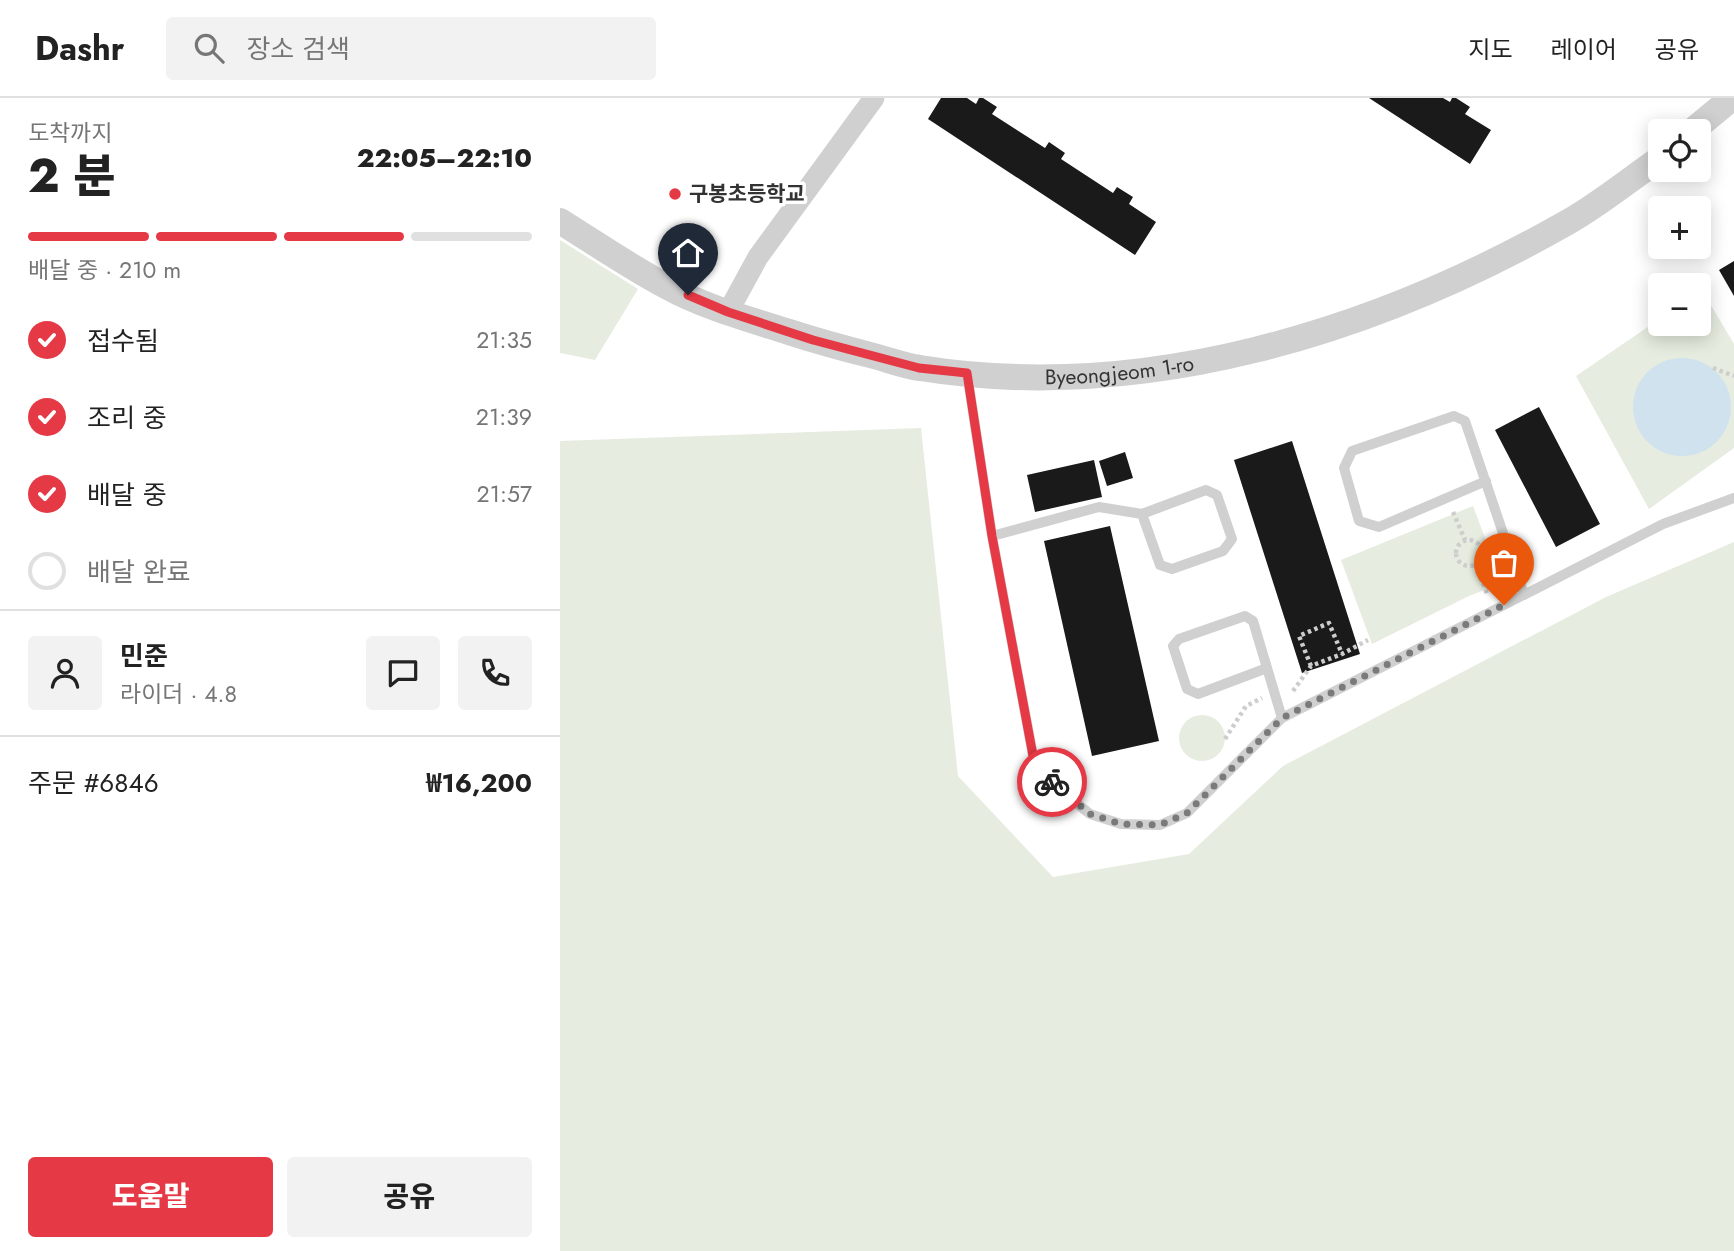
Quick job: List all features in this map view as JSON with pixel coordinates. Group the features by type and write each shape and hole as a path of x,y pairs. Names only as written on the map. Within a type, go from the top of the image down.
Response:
{"street":[{"path":"728,312 758,257 874,98"},
{"path":"1707,119 1732,98"},
{"name":"Byeongjeom 1-ro","path":"560,222 668,287 728,312 813,340 919,368 1014,378 1079,377 1137,372 1218,357 1289,341 1368,316 1497,260 1571,221 1648,167"}],"lane":[{"path":"967,373 992,536 1034,761 1056,787 1090,814 1121,824 1160,825 1187,813 1282,718 1663,524 1734,498"},
{"path":"1486,481 1378,527 1359,521 1345,468 1352,452 1454,416 1465,421 1486,481 1524,595"},
{"path":"992,536 1099,507 1142,514 1206,490 1217,495 1232,539 1223,551 1172,569 1160,565 1142,514"},
{"path":"1267,668 1198,694 1187,688 1173,646 1179,639 1245,616 1253,621 1282,718"}],"path":[{"path":"1713,368 1734,376"},
{"path":"1453,512 1465,540"},
{"path":"1465,540 1473,540 1481,549 1481,558 1475,564 1466,566 1457,558 1456,549 1465,540"},
{"path":"1481,549 1492,546"},
{"path":"1475,564 1488,597"},
{"path":"1311,666 1299,636 1329,623 1342,654"},
{"path":"1293,691 1311,666 1368,640"},
{"path":"1225,738 1246,706 1263,698"}],"shaded area":[{"path":"560,240 638,289 595,360 560,353"},
{"path":"1711,305 1734,344 1734,448 1649,509 1576,376 1648,327 1648,336 1711,336"},
{"path":"921,428 958,776 1053,877 1189,854 1283,766 1606,597 1734,542 1734,1251 560,1251 560,441"},
{"path":"1473,506 1502,583 1469,596 1372,644 1341,560"},
{"path":"1202,715 1218,722 1225,738 1218,754 1202,761 1186,754 1179,738 1186,722"}],"water":[{"path":"1672,358 1692,358 1717,372 1728,388 1731,407 1728,426 1717,442 1692,456 1672,456 1655,448 1641,434 1633,417 1633,397 1641,380 1655,366"}],"building":[{"path":"941,98 967,98 976,104 979,98 983,98 997,107 992,114 1045,148 1049,142 1065,153 1061,159 1113,193 1117,187 1133,197 1129,204 1156,222 1135,255 928,119"},
{"path":"1369,98 1443,98 1450,102 1452,98 1456,98 1470,107 1465,114 1491,130 1470,164"},
{"path":"1734,261 1734,296 1719,270"},
{"path":"1539,407 1600,524 1556,547 1495,430"},
{"path":"1292,441 1360,654 1302,673 1234,460"},
{"path":"1125,452 1133,478 1107,486 1099,461"},
{"path":"1094,460 1102,497 1035,512 1027,475"},
{"path":"1110,526 1159,741 1092,756 1044,541"}],"way so far":[{"path":"1052,782 1090,814 1121,824 1160,825 1187,813 1282,718 1504,605"}],"place":[{"name":"구봉초등학교","path":"675,194"}],"route":[{"path":"688,295 728,312 813,340 919,368 967,373 992,536 1034,761 1052,782"}]}
